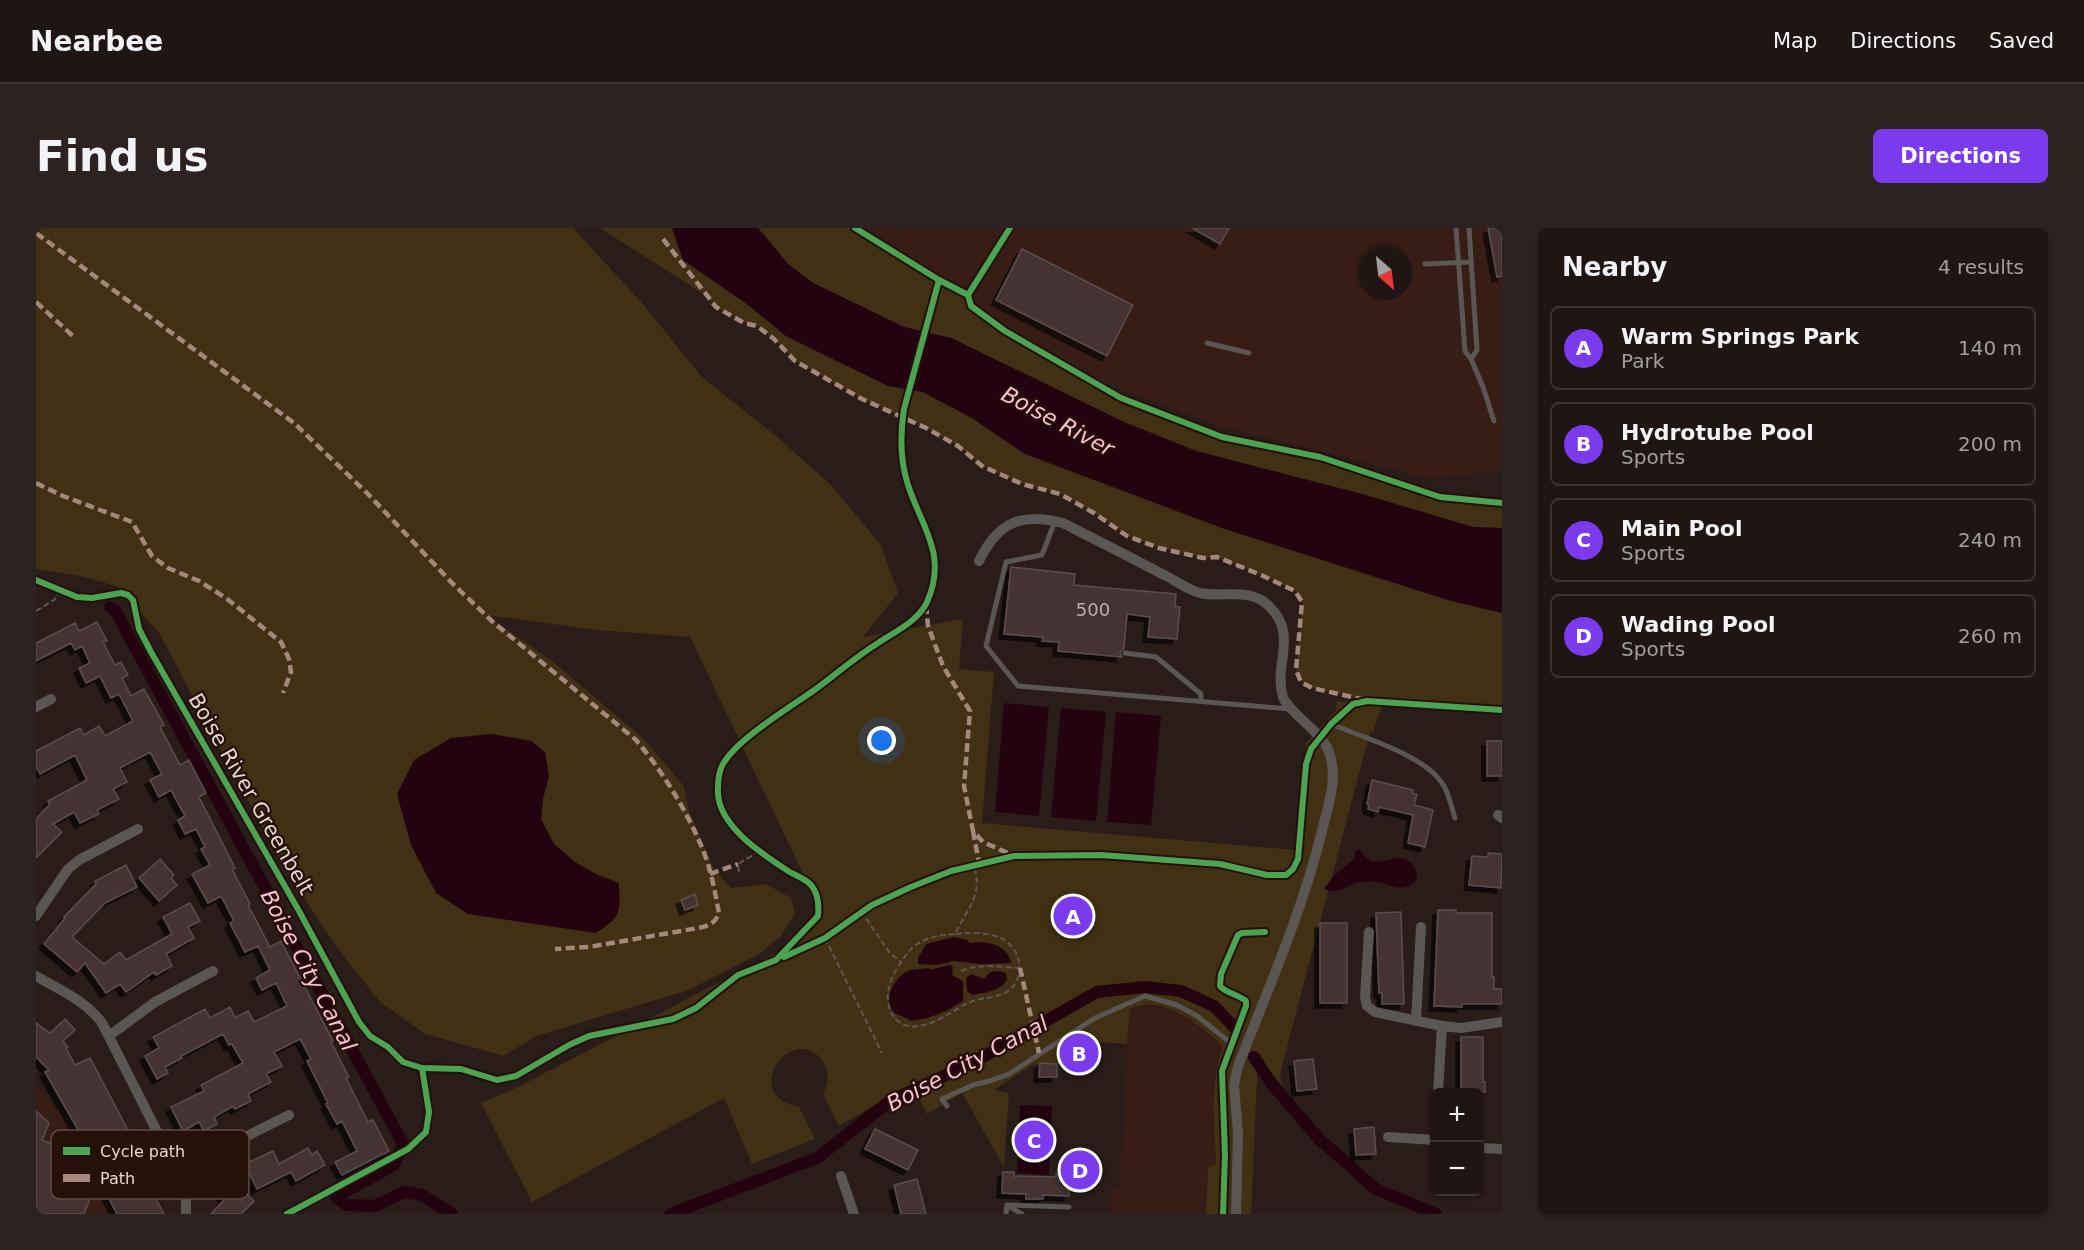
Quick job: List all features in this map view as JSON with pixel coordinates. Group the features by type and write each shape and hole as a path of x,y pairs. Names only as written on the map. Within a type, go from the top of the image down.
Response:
{"street":[{"path":"979,561 999,530 1018,521 1042,518 1063,523 1199,593 1242,594 1257,598 1269,606 1282,622 1285,634 1281,682 1284,698 1320,737 1329,750 1334,770 1332,790 1312,870 1300,907 1238,1066 1234,1085 1238,1132 1236,1214"},
{"path":"36,707 51,699"},
{"path":"36,916 68,869 79,860 138,829"},
{"path":"1416,1021 1421,927"},
{"path":"1369,932 1365,997 1367,1006 1375,1012 1461,1028 1502,1023"},
{"path":"109,1036 155,1002 213,971"},
{"path":"36,976 89,1008 102,1023 156,1130"},
{"path":"1438,1088 1442,1026"},
{"path":"249,1135 289,1115"},
{"path":"1388,1137 1430,1140"},
{"path":"1484,1148 1502,1149"},
{"path":"841,1176 854,1214"}],"lane":[{"path":"1456,228 1465,351 1484,387 1494,421"},
{"path":"1469,228 1477,350 1471,359"},
{"path":"1425,264 1471,262"},
{"path":"1207,343 1249,353"},
{"path":"1054,521 1042,555 1006,562 986,646 1018,686 1293,709"},
{"path":"1125,653 1156,657 1201,694 1201,701"},
{"path":"1331,724 1406,755 1427,767 1443,783 1455,818"},
{"path":"947,1106 942,1100 974,1085 1009,1074 1095,1018 1145,996 1177,1005 1197,1016 1232,1044"},
{"path":"1006,1205 1069,1207"},
{"path":"1006,1205 1006,1214"},
{"path":"1006,1205 1022,1214"}],"path":[{"path":"53,587 69,593"},
{"path":"36,611 54,600 60,590"},
{"path":"747,841 765,856"},
{"path":"739,872 738,864 755,854 755,849"},
{"path":"955,934 976,894 978,877 976,864 966,867"},
{"path":"854,917 863,910 890,952 902,963"},
{"path":"972,932 990,934 1003,939 1016,952 1020,968 1017,980 1007,992 973,1002 937,1020 912,1027 894,1018 887,998 889,984 902,963 912,948 932,937 972,932"},
{"path":"818,941 832,933"},
{"path":"825,938 882,1053"},
{"path":"961,971 968,968 994,966 1020,968"}],"shaded area":[{"path":"36,228 573,228 642,303 702,377 776,436 831,485 881,545 898,593 863,637 963,619 959,669 994,672 982,823 1296,850 1306,743 1336,710 1337,701 1382,706 1373,732 1370,732 1280,1074 1283,1087 1258,1056 1251,1214 1206,1214 1208,1167 1216,1164 1214,1090 1223,1046 1192,1021 1168,1008 1156,1005 1143,1005 1130,1009 1127,1044 1067,1040 1065,1063 1032,1065 994,1090 1009,1093 1004,1167 962,1093 927,1114 911,1084 839,1126 823,1094 828,1079 824,1063 812,1051 799,1049 787,1054 777,1063 772,1076 772,1088 781,1100 799,1107 815,1139 752,1164 724,1098 532,1202 481,1103 516,1088 791,945 818,915 819,907 690,637 597,630 486,615 552,661 644,739 684,786 689,811 714,869 731,888 766,884 791,898 795,914 780,937 759,954 689,990 536,1036 504,1056 425,1034 380,1002 335,945 283,866 159,633 116,586 80,576 36,569"},
{"path":"600,228 672,228 683,260 747,304 786,336 888,386 923,392 972,418 1025,454 1222,528 1448,600 1502,613 1502,710 1367,701 1312,688 1301,682 1296,670 1302,602 1295,591 1217,558 1203,558 1159,548 1127,536 1094,513 1060,494 1022,484 982,466 958,446 926,428 862,399 795,361 774,339 757,326 744,323 716,307 705,295"},
{"path":"758,228 856,228 939,280 968,295 971,306 1005,330 1121,398 1222,437 1320,457 1440,497 1502,503 1502,528 1473,527 1362,494 1196,451 1124,422 951,338 904,327 813,283 788,264"},
{"path":"773,228 1502,228 1502,470 1431,479 1220,426 958,330"},
{"path":"1149,1005 1179,1012 1223,1046 1218,1060 1214,1088 1216,1165 1208,1168 1206,1214 1110,1214 1111,1189 1119,1189 1130,1009"},
{"path":"36,1086 60,1112 69,1130 51,1130 51,1199 105,1199 113,1214 36,1214"}],"water":[{"name":"Boise River","path":"672,228 758,228 788,264 813,283 904,327 951,338 1124,422 1196,451 1362,494 1473,527 1502,528 1502,613 1448,600 1222,528 1025,454 972,418 923,392 888,386 786,336 747,304 683,260"},
{"path":"1004,703 1049,707 1039,816 995,812"},
{"path":"1061,708 1106,712 1096,821 1051,817"},
{"path":"1116,712 1161,716 1151,825 1107,822"},
{"path":"492,734 531,741 545,752 549,776 541,819 554,844 575,862 619,883 618,913 611,922 596,933 468,914 436,893 411,845 397,794 414,760 451,738"},
{"path":"1360,849 1362,854 1372,862 1400,858 1410,862 1417,875 1414,883 1401,888 1378,882 1359,882 1337,891 1324,888 1354,859 1356,850"},
{"path":"954,937 970,943 983,942 996,945 1006,952 1011,963 979,964 954,961 937,965 918,964 918,958 926,944"},
{"path":"953,966 952,975 963,981 963,1001 938,1014 910,1021 893,1011 889,997 893,986 901,976 911,970 929,968 931,970"},
{"path":"990,972 1006,973 1007,979 1001,986 992,991 972,995 967,991 966,978 971,974 984,979"},
{"path":"1020,1105 1052,1106 1049,1175 1017,1173"},
{"path":"1072,1160 1089,1160 1088,1180 1071,1179"}],"building":[{"path":"1192,228 1229,228 1220,244"},
{"path":"1488,228 1502,228 1502,276 1497,277"},
{"path":"1022,249 1133,305 1107,356 996,300"},
{"path":"1011,567 1075,574 1074,585 1176,594 1175,606 1180,607 1177,639 1148,637 1150,617 1127,614 1124,648 1120,653 1122,657 1058,651 1059,642 1042,641 1043,637 1004,634"},
{"path":"97,622 107,641 103,642 115,665 121,662 128,675 122,678 131,696 144,689 164,725 160,727 180,765 189,760 206,793 199,797 235,868 232,869 250,904 248,905 270,947 281,941 333,1041 331,1042 349,1077 346,1078 368,1122 373,1120 389,1151 342,1175 335,1162 357,1151 342,1121 337,1124 326,1104 328,1103 307,1061 311,1059 300,1039 274,1052 282,1066 266,1074 271,1082 248,1094 251,1101 235,1109 233,1106 214,1117 217,1124 206,1130 203,1130 199,1122 182,1130 171,1107 204,1091 201,1085 243,1063 223,1034 181,1056 182,1058 165,1067 168,1073 157,1079 145,1056 159,1048 153,1037 205,1009 210,1018 230,1007 235,1018 248,1011 254,1022 287,1006 276,983 262,990 256,978 270,970 258,946 245,952 230,923 234,921 221,896 208,903 192,874 210,865 201,849 205,847 196,829 185,834 178,820 185,816 171,790 159,797 150,780 162,774 150,752 120,768 127,782 113,789 119,799 97,810 99,814 80,823 74,812 53,824 62,832 36,858 36,819 50,804 48,801 87,780 75,755 40,774 36,766 36,751 80,728 84,735 99,726 105,736 133,721 119,694 111,698 100,676 86,683 79,668 90,663 82,646 75,650 71,643 36,661 36,643 75,623 79,631"},
{"path":"1487,741 1502,741 1502,776 1487,776"},
{"path":"1372,780 1413,790 1412,793 1417,794 1414,805 1433,810 1425,847 1408,843 1413,815 1379,807 1378,812 1368,809"},
{"path":"1488,853 1502,854 1501,888 1469,885 1472,856 1488,857"},
{"path":"160,859 174,875 171,878 177,885 159,901 139,878"},
{"path":"126,865 137,887 105,903 72,937 104,964 120,952 126,960 172,934 163,917 190,903 200,921 188,927 194,938 166,954 172,966 156,975 154,972 126,992 120,984 106,993 85,963 77,972 44,944 64,917 96,884 95,881"},
{"path":"695,894 698,905 685,910 681,900"},
{"path":"1438,910 1456,910 1456,913 1492,913 1492,977 1494,977 1494,989 1502,989 1502,1004 1462,1004 1462,1007 1434,1006"},
{"path":"1401,912 1404,1004 1382,1004 1382,993 1379,993 1376,913"},
{"path":"1320,923 1347,923 1347,1003 1320,1003"},
{"path":"65,1019 75,1030 63,1041 68,1047 66,1048 75,1065 90,1058 128,1130 78,1130 45,1072 49,1070 36,1057 36,1023 50,1033"},
{"path":"1461,1037 1483,1037 1485,1092 1484,1088 1461,1088"},
{"path":"1313,1059 1317,1089 1297,1091 1294,1061"},
{"path":"1040,1063 1057,1064 1057,1077 1039,1077"},
{"path":"36,1111 49,1123 42,1140 51,1144 51,1199 88,1199 89,1201 84,1214 36,1214"},
{"path":"1374,1127 1376,1154 1356,1155 1354,1129"},
{"path":"875,1129 918,1150 908,1170 865,1149"},
{"path":"308,1148 312,1155 317,1151 325,1165 296,1181 291,1172 257,1189 249,1172 249,1162 273,1151 279,1164"},
{"path":"1003,1172 1014,1172 1014,1176 1056,1177 1056,1174 1069,1174 1069,1196 1043,1195 1043,1199 1026,1199 1026,1194 1002,1193"},
{"path":"917,1179 926,1214 901,1214 894,1185"},
{"path":"249,1196 254,1201 241,1214 211,1214 225,1199 249,1199"},
{"path":"109,1199 156,1199 164,1214 117,1214"}],"waterway":[{"name":"Boise City Canal","path":"110,607 115,610 403,1144 394,1165 336,1197 346,1205 375,1206 404,1192 422,1195 452,1214"},
{"name":"Boise City Canal","path":"670,1214 817,1158 890,1101 972,1063 1097,992 1145,987 1181,991 1214,1006 1235,1028"},
{"name":"Boise City Canal","path":"1254,1057 1271,1083 1320,1140 1376,1189 1436,1214"}],"marked path":[{"path":"36,233 294,423 367,493 453,584 493,622 636,740 656,765 674,792 697,835 714,889 719,913 717,917 711,924 698,928 589,947 555,949"},
{"path":"663,239 716,307 744,323 757,326 774,339 795,361 862,399 926,428 958,446 982,466 1022,484 1060,494 1094,513 1127,536 1159,548 1203,558 1217,557 1295,591 1302,602 1296,670 1301,682 1312,688 1361,699"},
{"path":"36,302 74,337"},
{"path":"36,483 63,496 132,522 152,556 168,568 199,581 226,598 281,642 289,659 291,672 283,693"},
{"path":"926,605 928,626 943,666 970,711 964,786 973,831 983,842 1012,855"},
{"path":"973,831 979,863"},
{"path":"710,874 738,864"},
{"path":"1020,968 1039,1053"}],"cycle path":[{"path":"855,228 939,280 968,295"},
{"path":"1010,228 968,295 971,306 1005,331 1121,398 1222,437 1320,457 1440,497 1502,503"},
{"name":"Boise River Greenbelt","path":"36,580 77,597 92,598 121,593 133,600 139,629 151,652 299,911 359,1022 370,1036 388,1047 403,1062 422,1068 461,1069 497,1080 516,1076 589,1036 673,1019 696,1008 738,975 776,960 818,916 818,900 811,885 766,856 732,826 719,801 719,774 728,756 750,736 911,621 927,602 933,585 934,556 931,542 905,476 901,437 904,409 939,280"},
{"path":"784,957 825,938 872,905 911,887 951,871 1014,856 1101,855 1220,864 1267,875 1286,875 1293,869 1298,859 1306,764 1311,749 1331,724 1353,704 1367,701 1502,710"},
{"path":"1223,1214 1225,1155 1222,1071 1246,1001 1220,986 1221,974 1238,935 1265,932"},
{"path":"287,1214 408,1149 426,1132 429,1112 422,1068"}],"place":[{"name":"Warm Springs Park","path":"1073,916"},
{"name":"Hydrotube Pool","path":"1079,1053"},
{"name":"Main Pool","path":"1034,1140"},
{"name":"Wading Pool","path":"1080,1170"}]}
